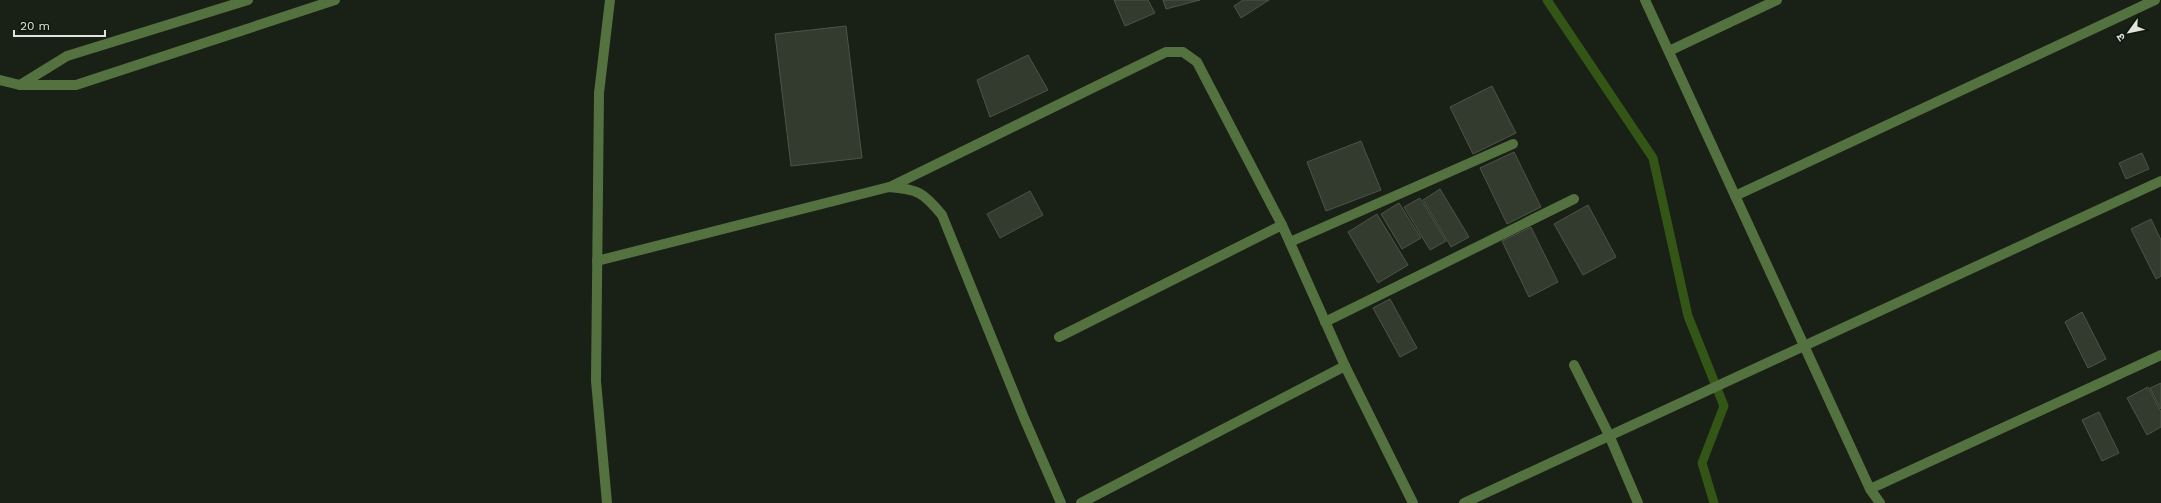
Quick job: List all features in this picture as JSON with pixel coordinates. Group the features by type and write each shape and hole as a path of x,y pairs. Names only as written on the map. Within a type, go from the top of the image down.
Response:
{"street":[{"path":"20,85 67,56 248,0"},
{"path":"0,80 20,85 76,85 335,0"},
{"path":"607,503 596,381 599,93 610,0"},
{"path":"1646,0 1668,51 1870,489 1880,503"},
{"path":"1668,51 1777,0"},
{"path":"1735,196 2155,0"},
{"path":"2159,0 2161,4"},
{"path":"597,261 889,187 1166,52 1183,52 1197,62 1282,226 1345,366 1413,503"},
{"path":"1290,242 1513,144"},
{"path":"1464,503 1608,435 2161,181"},
{"path":"889,187 910,189 928,198 942,215 1024,418 1061,503"},
{"path":"1325,322 1574,199"},
{"path":"1059,337 1282,226"},
{"path":"1870,489 2161,355"},
{"path":"1574,365 1608,435 1638,503"},
{"path":"1081,503 1345,366"}],"building":[{"path":"1114,0 1148,0 1155,13 1125,26"},
{"path":"1163,0 1200,0 1166,9"},
{"path":"1243,0 1269,0 1241,18 1234,6"},
{"path":"846,26 862,158 791,166 775,34"},
{"path":"1028,55 1048,90 990,117 977,80"},
{"path":"1492,86 1516,133 1473,154 1450,107"},
{"path":"1361,141 1381,190 1326,211 1307,162"},
{"path":"1514,152 1541,207 1507,224 1480,168"},
{"path":"2142,153 2149,169 2126,179 2119,163"},
{"path":"1440,189 1469,237 1451,247 1423,200"},
{"path":"1030,191 1043,215 1000,238 987,214"},
{"path":"1420,198 1446,241 1430,250 1404,207"},
{"path":"1399,203 1421,238 1402,249 1381,214"},
{"path":"1588,205 1616,257 1583,275 1554,224"},
{"path":"1377,214 1408,265 1378,283 1348,232"},
{"path":"2151,219 2161,240 2161,276 2156,279 2131,229"},
{"path":"1531,227 1558,282 1529,297 1502,241"},
{"path":"1390,299 1417,348 1400,357 1373,308"},
{"path":"2082,312 2106,359 2088,368 2065,322"},
{"path":"2161,383 2161,409 2150,388"},
{"path":"2148,387 2161,412 2161,427 2147,435 2127,398"},
{"path":"2099,412 2119,453 2102,461 2082,420"}],"waterway":[{"path":"1547,0 1653,158 1688,316 1724,406 1702,463 1714,503"}]}
